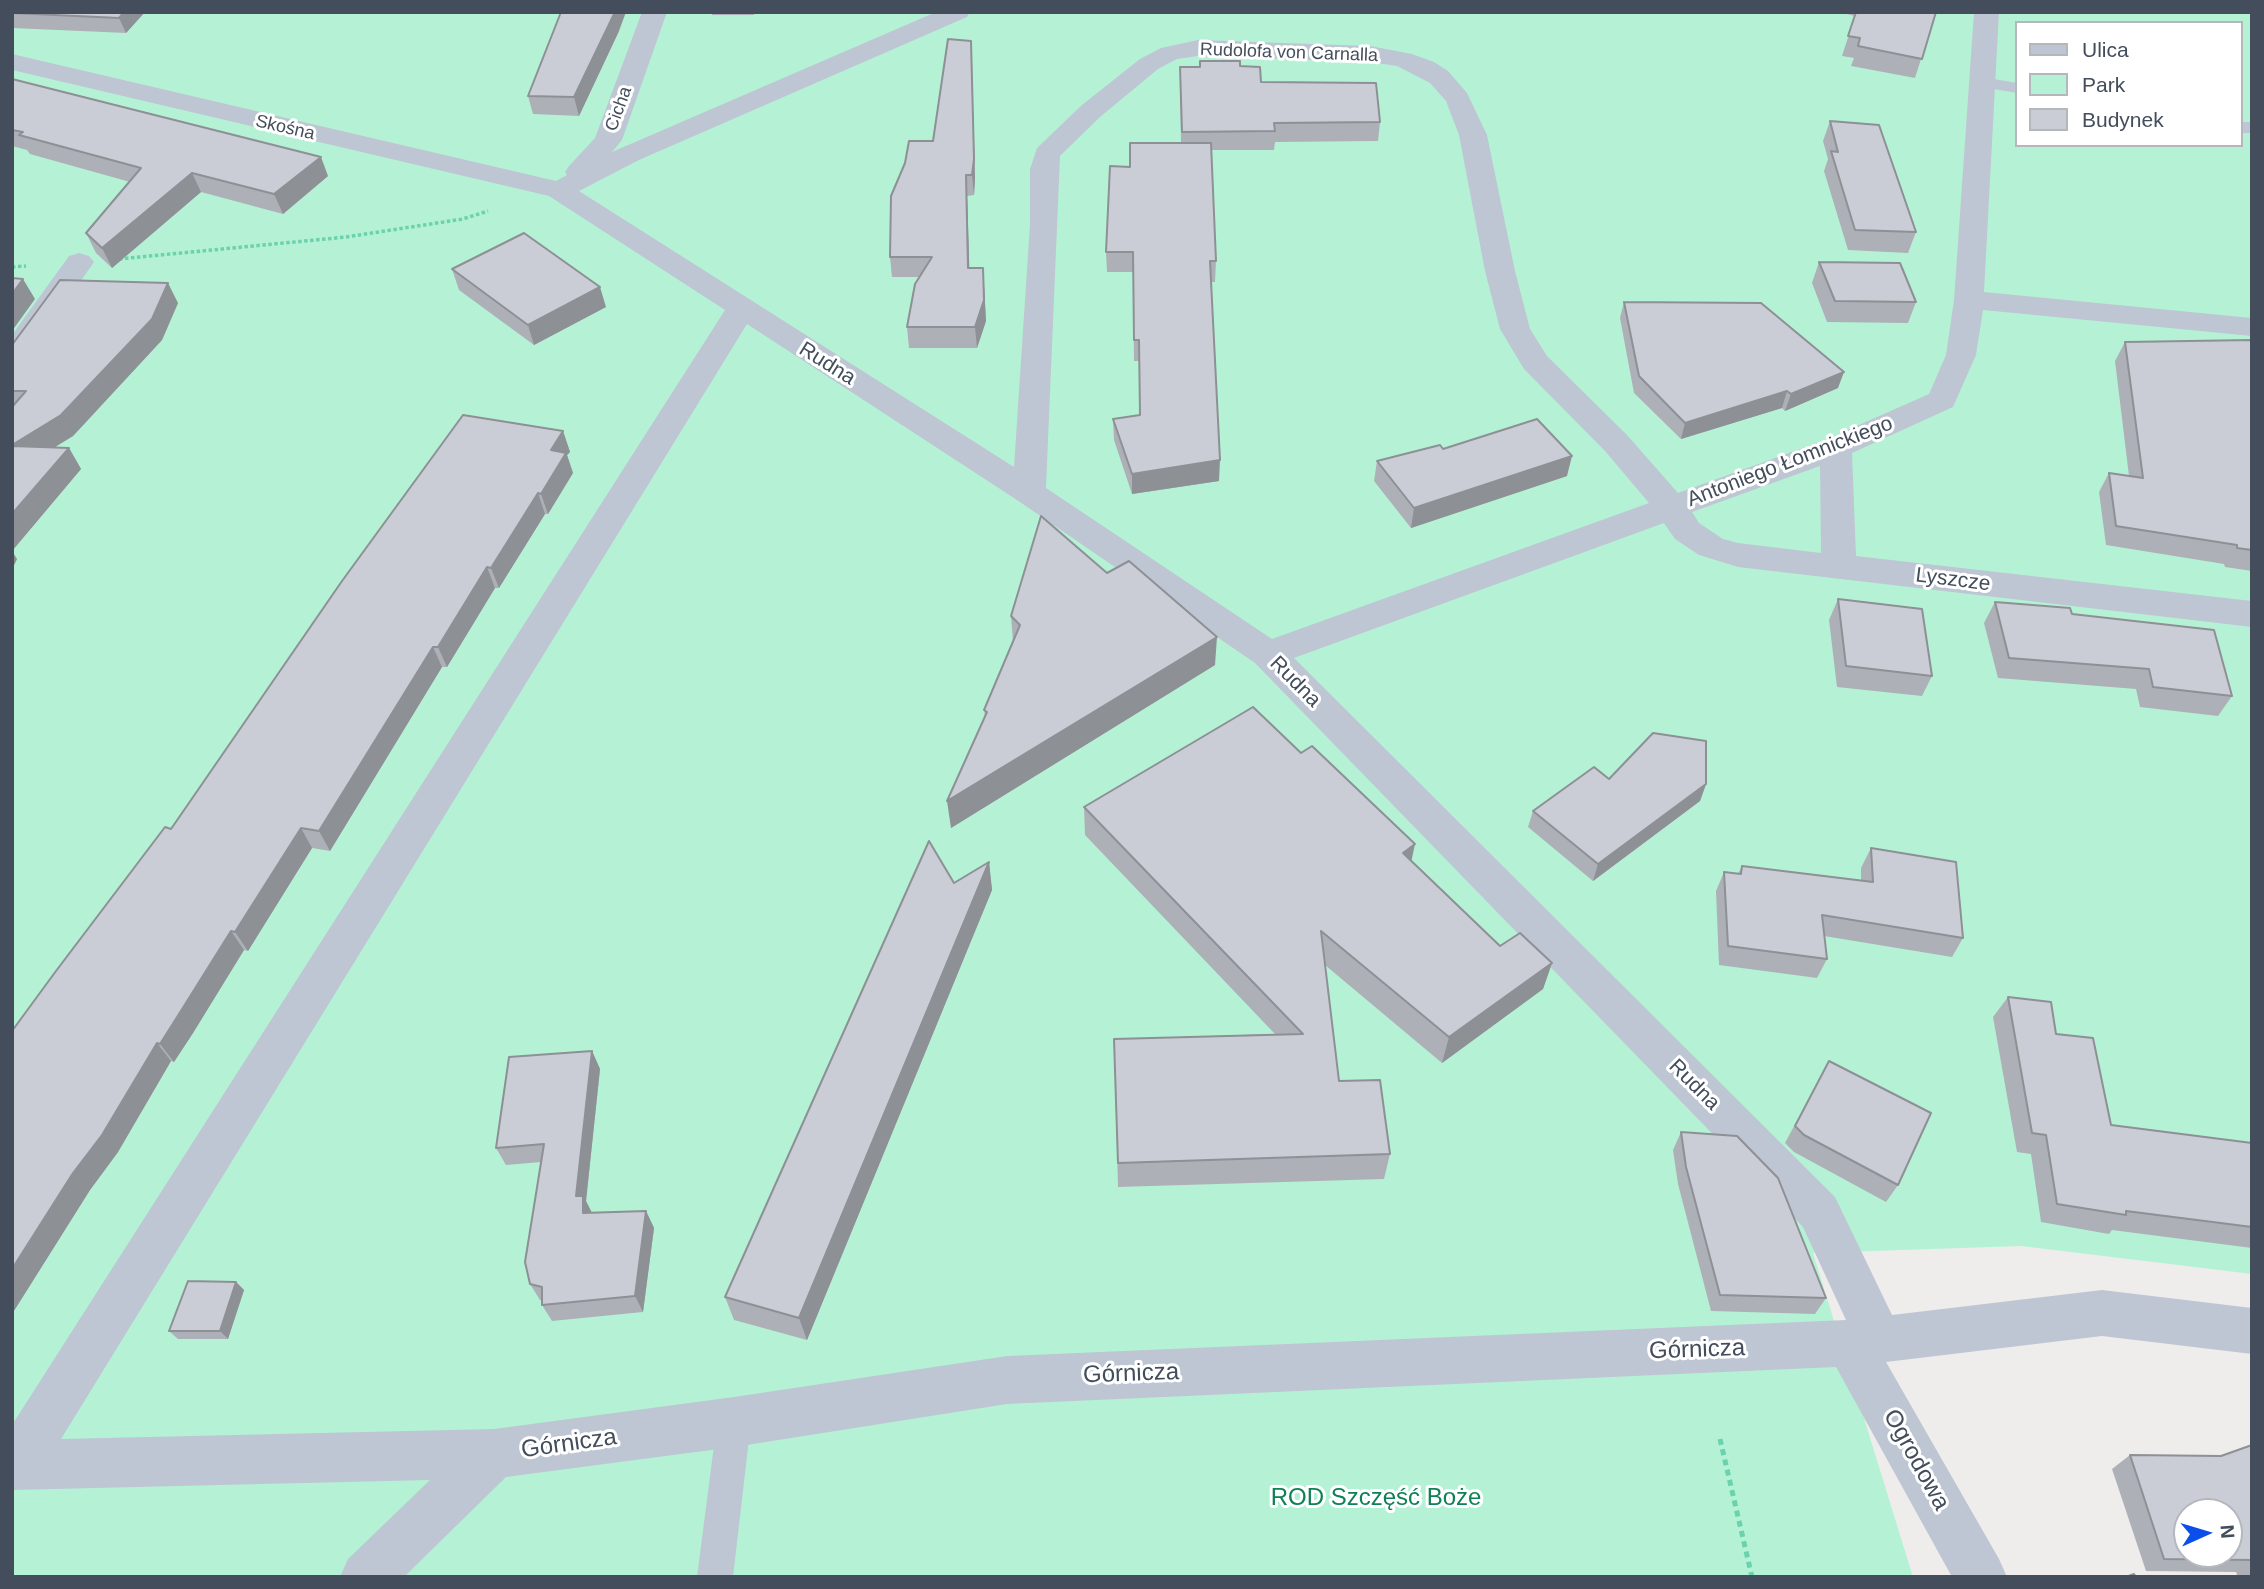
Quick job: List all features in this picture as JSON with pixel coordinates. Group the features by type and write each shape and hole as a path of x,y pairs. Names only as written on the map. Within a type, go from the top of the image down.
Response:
{"street":[{"name":"Cicha","path":"551,189 588,163 608,140 655,12"},
{"path":"551,189 958,12"},
{"name":"Antoniego Łomnickiego","path":"1268,654 1836,448 1942,400 1961,355 1969,300 1987,12"},
{"name":"Rudolofa von Carnalla","path":"1029,492 1044,224 1044,169 1047,154 1091,111 1149,64 1170,53 1198,48 1316,50 1403,59 1439,77 1458,99 1473,135 1500,271 1515,329 1535,362 1616,443 1672,508"},
{"name":"Skośna","path":"12,62 551,189"},
{"name":"Rudna","path":"551,189 1029,492 1268,654 1819,1212 1864,1341"},
{"path":"12,357 79,262"},
{"path":"1969,300 2252,327"},
{"path":"14,1465 741,309"},
{"path":"1836,448 1839,567"},
{"name":"Lyszcze","path":"1672,508 1687,531 1711,547 1738,555 2252,614"},
{"name":"Górnicza","path":"14,1465 494,1454 734,1422 1007,1380 1864,1341 2102,1313 2252,1331"},
{"name":"Ogrodowa","path":"1864,1341 1981,1577"},
{"path":"366,1577 494,1454"}],"lane":[{"path":"1982,82 2016,88"},
{"path":"715,1577 734,1422"}],"path":[{"path":"12,267 346,237 463,219 551,189"},
{"path":"1720,1439 1752,1577"}],"green space":[{"name":"ROD Szczęść Boże","path":"12,12 2252,12 2252,1274 2021,1246 1813,1253 1913,1577 12,1577"}],"building":[{"path":"12,12 124,12 119,18"},
{"path":"561,12 615,12 574,97 528,96"},
{"path":"1856,12 1936,12 1922,59 1858,46 1860,38 1848,36"},
{"path":"948,39 971,41 974,159 972,175 966,175 968,268 983,268 984,300 975,327 907,327 915,284 932,257 890,257 891,196 905,163 909,141 933,141"},
{"path":"1200,61 1240,61 1240,66 1260,67 1261,82 1376,83 1380,122 1274,123 1275,131 1182,132 1180,67 1200,67"},
{"path":"12,79 321,157 274,194 192,173 102,248 86,233 141,168 19,135 23,132 12,130"},
{"path":"1830,121 1879,125 1916,232 1855,230 1831,151 1838,152"},
{"path":"1130,143 1211,143 1216,261 1210,261 1220,460 1132,474 1113,419 1140,415 1139,340 1134,340 1133,252 1106,252 1110,166 1130,167"},
{"path":"524,233 600,287 528,325 452,269"},
{"path":"1819,262 1900,263 1916,302 1835,301"},
{"path":"12,278 23,279 12,294"},
{"path":"60,280 168,283 152,319 61,415 12,445 12,407 26,391 12,391 12,345"},
{"path":"1624,302 1761,303 1844,372 1791,394 1787,391 1685,423 1639,376"},
{"path":"2252,340 2252,550 2237,548 2237,545 2116,526 2109,473 2143,478 2125,342"},
{"path":"463,415 563,431 551,450 566,453 491,568 487,567 438,647 433,647 319,831 301,828 235,932 231,931 160,1044 157,1043 102,1135 73,1173 12,1269 12,1031 165,827 171,829 342,581"},
{"path":"1537,419 1572,456 1414,508 1377,461 1440,445 1443,449"},
{"path":"12,446 69,448 12,514"},
{"path":"1041,516 1107,573 1129,561 1217,637 947,801 987,712 984,710 1020,625 1011,616"},
{"path":"1838,599 1922,609 1932,676 1846,666"},
{"path":"1995,602 2070,608 2072,614 2214,630 2232,696 2153,687 2149,669 2009,658"},
{"path":"1253,707 1301,753 1312,746 1415,844 1403,853 1500,946 1520,933 1552,963 1449,1037 1321,931 1339,1081 1380,1080 1390,1154 1118,1163 1114,1039 1303,1034 1084,807"},
{"path":"1653,733 1706,741 1706,784 1598,864 1533,811 1594,767 1609,779"},
{"path":"929,841 954,883 989,862 799,1318 725,1297"},
{"path":"1871,848 1956,862 1963,938 1822,915 1827,959 1728,946 1724,872 1741,874 1742,866 1873,882"},
{"path":"2008,997 2051,1002 2056,1034 2093,1038 2111,1125 2252,1143 2252,1227 2126,1211 2126,1215 2057,1204 2046,1135 2032,1133"},
{"path":"592,1051 576,1196 583,1196 583,1213 646,1211 635,1296 542,1305 542,1287 530,1284 525,1262 544,1144 496,1148 509,1057"},
{"path":"1829,1061 1931,1113 1898,1185 1804,1135 1795,1126"},
{"path":"1681,1132 1737,1136 1778,1178 1826,1298 1720,1295 1686,1167"},
{"path":"188,1281 236,1282 220,1331 169,1331"},
{"path":"2252,1445 2252,1560 2243,1560 2243,1498 2173,1498 2173,1559 2164,1559 2130,1455 2221,1456"}]}
